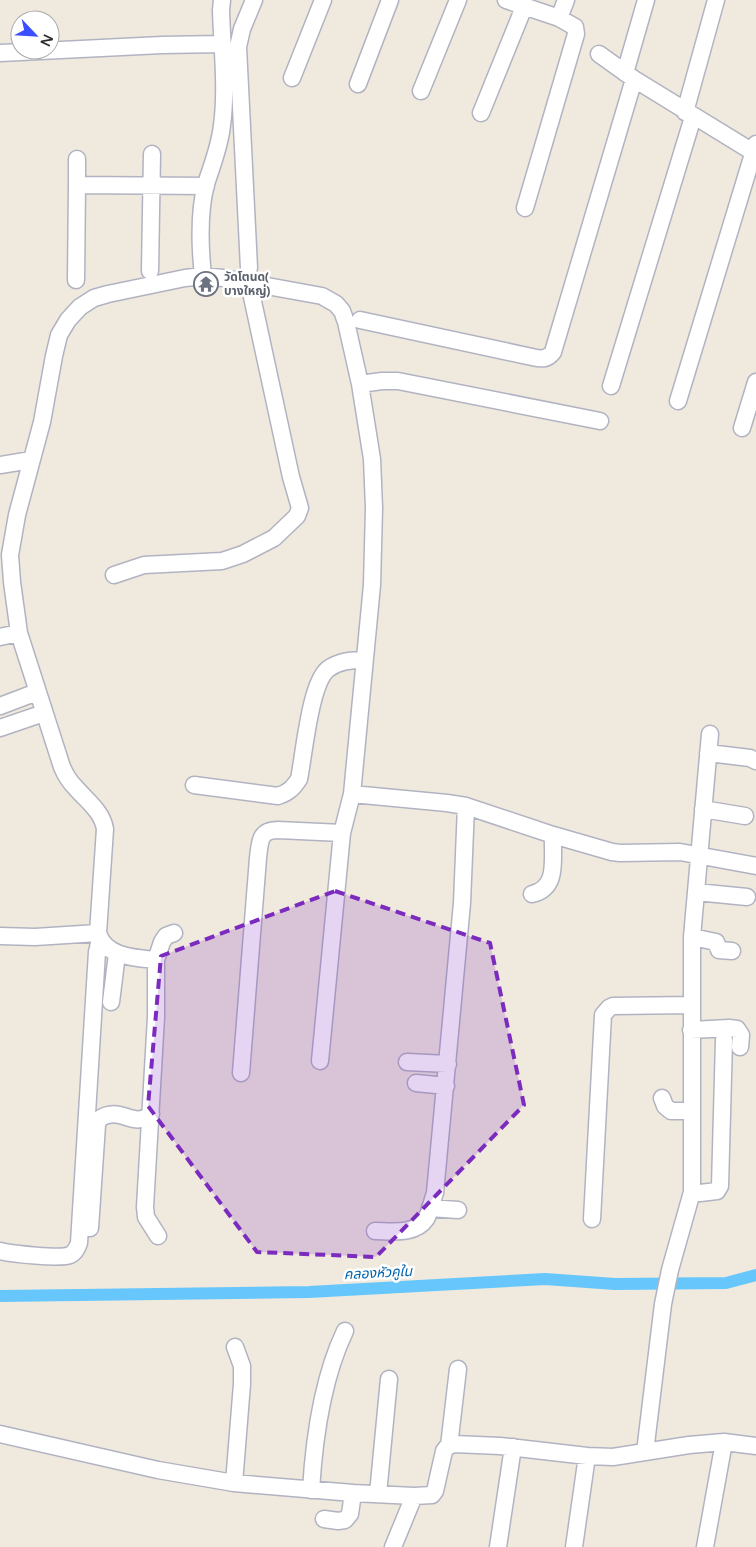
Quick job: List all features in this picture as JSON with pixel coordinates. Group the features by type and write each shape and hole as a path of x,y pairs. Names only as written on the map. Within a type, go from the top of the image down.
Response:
{"street":[{"path":"203,276 201,257 203,203 222,126 222,0"},
{"path":"114,574 144,565 222,560 243,554 274,538 297,516 300,508 291,477 249,276 238,46 254,0"},
{"path":"292,78 323,0"},
{"path":"358,84 390,0"},
{"path":"421,91 458,0"},
{"path":"506,0 559,18 574,27 576,34 525,208"},
{"path":"559,18 566,0"},
{"path":"360,320 532,358 549,358 553,352 629,76 646,0"},
{"path":"611,386 689,114 716,0"},
{"path":"481,113 524,7"},
{"path":"0,53 222,44"},
{"path":"599,54 629,76 689,114 755,150 678,401"},
{"path":"150,271 152,154"},
{"path":"76,280 77,159"},
{"path":"77,185 151,184 206,186"},
{"path":"0,1251 66,1257 72,1255 79,1243 99,936 104,820 67,778 62,767 19,633 10,555 17,515 42,422 59,335 68,320 80,307 94,298 185,278 249,276 322,296 336,304 342,311 346,322 360,384 372,459 374,508 372,584 352,794 342,833 320,1061"},
{"path":"360,384 382,381 407,382 600,421"},
{"path":"742,428 756,382"},
{"path":"0,465 32,460"},
{"path":"0,637 19,633"},
{"path":"194,784 278,796 293,788 299,779 312,701 318,682 326,670 337,664 345,661 364,660"},
{"path":"0,706 37,692"},
{"path":"0,728 44,713"},
{"path":"645,1452 663,1304 670,1270 692,1192 692,938 710,734"},
{"path":"708,753 756,761"},
{"path":"352,794 466,806 553,836 620,853 680,852 756,866"},
{"path":"375,1231 408,1230 416,1227 426,1218 435,1193 462,903 466,806"},
{"path":"703,809 745,816"},
{"path":"241,1072 258,858 263,833 269,830 278,830 342,833"},
{"path":"532,894 545,890 550,883 552,876 553,836"},
{"path":"696,892 747,897"},
{"path":"158,1236 146,1217 145,1207 156,1017 156,960 166,936 174,933"},
{"path":"0,936 99,936"},
{"path":"99,936 107,948 117,954 156,960"},
{"path":"692,938 716,942 719,950 732,951"},
{"path":"111,1002 117,954"},
{"path":"592,1219 603,1015 613,1006 692,1005"},
{"path":"691,1030 737,1029 741,1035 740,1047"},
{"path":"692,1192 710,1193 717,1191 720,1186 724,1040"},
{"path":"407,1062 448,1064"},
{"path":"416,1084 446,1086"},
{"path":"662,1098 665,1106 672,1111 691,1111"},
{"path":"90,1228 99,1119 111,1114 144,1120 151,1114"},
{"path":"430,1208 458,1210"},
{"path":"311,1490 313,1458 326,1389 337,1347 345,1331"},
{"path":"234,1483 242,1384 242,1366 235,1347"},
{"path":"449,1446 458,1369"},
{"path":"378,1494 389,1379"},
{"path":"0,1434 158,1470 234,1483 414,1496 432,1495 435,1491 444,1451 454,1444 513,1447 588,1456 614,1457 689,1445 724,1442 756,1446"},
{"path":"705,1547 724,1442"},
{"path":"498,1547 513,1447"},
{"path":"574,1547 588,1456"},
{"path":"324,1519 345,1520 350,1514 353,1493"},
{"path":"393,1547 414,1496"}],"highlighted area":[{"path":"335,891 490,943 524,1105 376,1257 257,1252 148,1106 161,956"}],"waterway":[{"name":"คลองหัวคูใน","path":"0,1296 309,1292 545,1279 615,1284 726,1283 756,1275"}],"place":[{"name":"วัดโตนด( บางใหญ่)","path":"206,284"}]}
